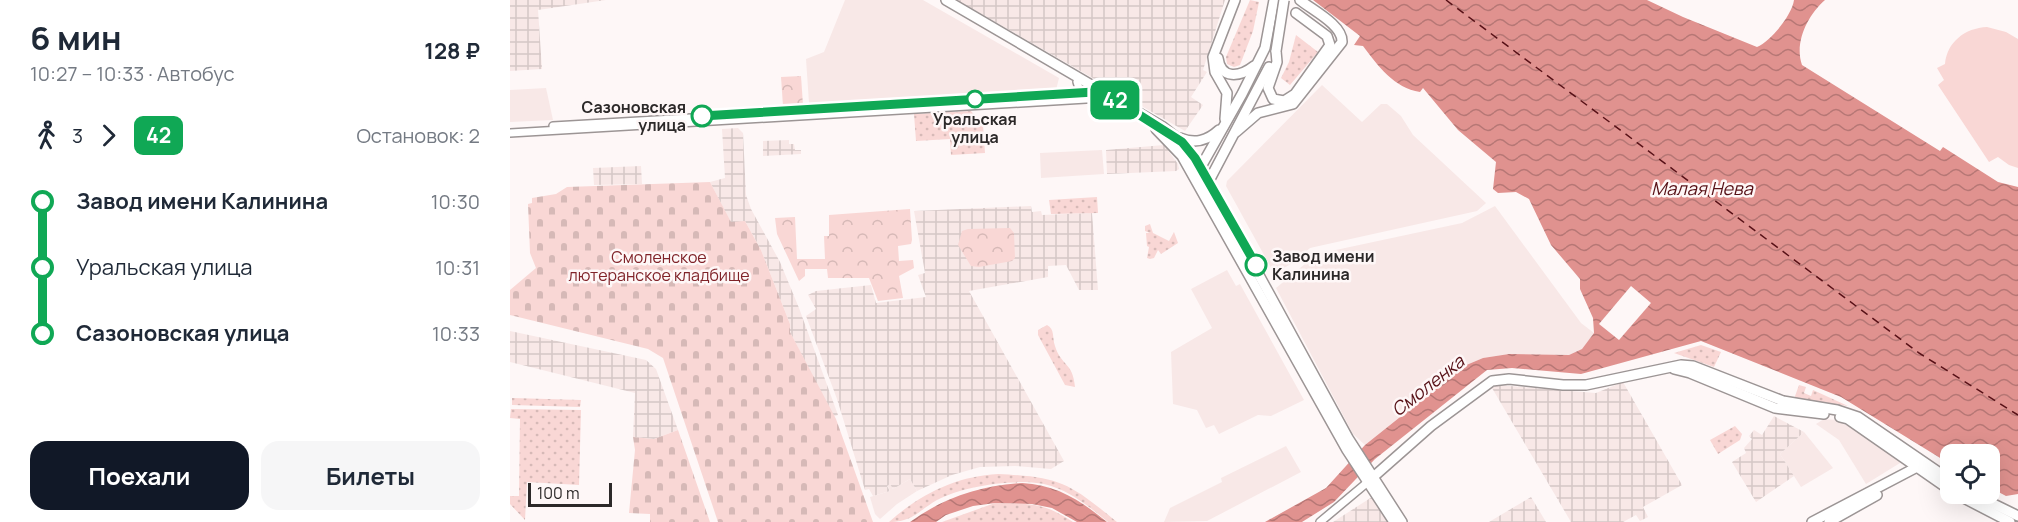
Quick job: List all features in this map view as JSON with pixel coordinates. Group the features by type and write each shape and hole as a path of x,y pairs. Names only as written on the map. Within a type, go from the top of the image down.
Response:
{"main road":[{"path":"936,0 1094,92 1105,96 1164,135 1179,152 1195,178 1355,456 1402,522"},
{"path":"946,0 1105,96 1187,141 1210,138 1224,125 1227,93 1215,72 1213,57 1234,0"},
{"path":"1240,0 1221,49 1219,67 1227,74 1235,76 1244,74 1258,63"},
{"path":"1195,178 1258,63 1264,48 1274,0"},
{"path":"1284,0 1276,51 1277,62 1269,88 1273,99 1284,101 1294,94 1325,54 1330,41 1327,36 1296,13"},
{"path":"1236,132 1258,113 1286,108 1302,95 1340,46 1342,37 1340,32 1300,0"},
{"path":"1209,182 1276,51"},
{"path":"1174,135 1189,149 1201,167 1355,456"},
{"path":"1195,178 1209,182"},
{"path":"1372,479 1431,426 1492,381 1503,378 1586,385 1667,368 1690,373 1774,408 1848,419 1920,465 1940,475"},
{"path":"1920,465 1924,475"},
{"path":"1812,522 1920,465"},
{"path":"1829,522 1908,477 1924,475 1940,484"},
{"path":"1372,479 1394,522"},
{"path":"1975,504 2010,522"},
{"path":"1993,504 2018,516"}],"street":[{"path":"1076,93 1079,88 1077,82"},
{"path":"510,128 1094,92"},
{"path":"510,133 1105,96"},
{"path":"1320,522 1372,479"}],"shaded area":[{"path":"510,0 606,0 538,10 542,69 510,71"},
{"path":"845,0 923,0 1059,78 1056,90 809,103 806,59 824,52"},
{"path":"957,0 1225,0 1203,70 1207,72 1191,97 1203,105 1185,131"},
{"path":"1322,85 1362,122 1381,104 1387,104 1401,116 1413,135 1486,203 1477,211 1310,248 1293,263 1274,273 1226,186 1227,181"},
{"path":"546,88 553,120 510,122 510,90"},
{"path":"738,128 743,133 746,195 751,209 780,262 799,308 838,415 833,417 790,332 790,324 761,250 745,221 731,223 710,182 725,178 722,129"},
{"path":"789,140 789,144 794,144 795,150 801,150 801,154 763,156 763,141"},
{"path":"1164,145 1178,164 1179,169 1176,171 1107,174 1106,150"},
{"path":"1102,150 1104,174 1041,178 1040,153"},
{"path":"641,166 642,184 594,185 593,168"},
{"path":"1031,206 1032,212 1041,211 1042,215 1092,213 1098,290 1079,290 1066,265 1048,266 1048,277 969,291 1064,461 1051,469 1015,466 980,467 952,475 917,491 910,479 893,489 890,484 887,486 890,491 873,496 869,489 865,490 837,399 806,316 816,309 808,295 816,291 871,285 876,303 926,297 918,275 925,273 914,211"},
{"path":"1495,206 1581,323 1594,333 1582,349 1569,355 1509,354 1483,358 1464,366 1365,445 1353,434 1276,288 1317,254 1462,223"},
{"path":"1227,270 1236,286 1240,284 1304,400 1271,416 1258,415 1219,434 1214,425 1206,428 1197,410 1173,404 1171,352 1212,328 1191,289"},
{"path":"510,331 646,360 656,369 678,430 654,439 633,437 635,393 510,362"},
{"path":"1623,382 1682,485 1643,507 1648,517 1640,521 1636,515 1623,522 1571,522 1492,388 1497,385 1596,393"},
{"path":"1774,416 1804,432 1780,454 1794,476 1756,502 1732,462 1746,453 1744,448 1752,439 1749,436 1754,430 1762,435"},
{"path":"1824,419 1836,420 1852,428 1900,459 1900,463 1866,484 1839,440 1816,424"},
{"path":"1804,432 1833,468 1801,487 1780,454"},
{"path":"1286,446 1301,472 1207,521 1164,522 1170,508 1222,482 1221,478"},
{"path":"910,479 917,491 880,519 875,514 870,497 890,491 887,485 890,484 893,489"},
{"path":"1372,497 1388,522 1333,522"},
{"path":"1531,497 1546,522 1489,522"}],"green space":[{"path":"1250,0 1259,2 1253,31 1240,65 1234,67 1227,64 1226,57"},
{"path":"1987,27 2006,32 2018,39 2018,168 1998,157 1989,162 1938,85 1944,80 1937,68 1945,64 1946,56 1953,43 1971,30"},
{"path":"1296,35 1318,52 1290,85 1281,78 1289,62"},
{"path":"801,76 803,105 783,106 781,77"},
{"path":"971,111 983,125 985,153 951,155 950,139 916,141 914,114"},
{"name":"Смоленское лютеранское кладбище","path":"710,182 731,222 745,221 761,250 790,324 790,332 836,419 873,522 718,522 663,358 648,349 510,315 510,290 536,268 530,253 528,204 532,203 532,198 556,194 567,187"},
{"path":"1097,197 1098,213 1051,214 1049,200"},
{"path":"910,209 911,244 898,246 899,261 913,260 914,268 899,276 903,298 878,301 869,278 828,278 827,269 805,269 805,276 799,281 777,234 775,218 795,217 797,259 825,259 824,236 829,236 829,215"},
{"path":"1150,224 1153,233 1169,241 1174,232 1178,243 1161,254 1158,250 1154,258 1150,259 1147,258 1149,247 1146,233 1150,233 1145,231 1145,226"},
{"path":"1010,228 1014,233 1015,258 1012,261 979,267 971,266 958,245 962,231 968,229"},
{"path":"1047,325 1052,331 1057,352 1072,373 1075,387 1065,385 1038,335 1038,330"},
{"path":"1701,345 1721,352 1714,367 1674,353"},
{"path":"1799,385 1806,387 1804,393 1811,396 1813,390 1848,406 1794,399"},
{"path":"512,398 581,400 580,407 512,405"},
{"path":"511,409 581,410 579,485 527,482 525,520 510,504 510,496 519,496 520,419 510,418"},
{"path":"1735,426 1742,434 1740,440 1718,454 1710,440"},
{"path":"678,430 710,522 650,522 650,514 629,513 635,450 633,437 654,439"},
{"path":"998,474 1036,477 1063,484 1087,498 1117,522 1108,522 1082,502 1054,487 1012,482 963,490 937,500 910,518 889,522 913,503 940,488 968,478"},
{"path":"995,503 1036,505 1073,522 942,522"}],"water":[{"name":"Малая Нева","path":"1313,0 1647,0 1757,47 1780,27 1794,0 1825,0 1813,13 1801,38 1802,65 1940,151 1943,147 1998,182 2018,187 2018,494 2006,496 2000,493 2000,444 1940,444 1940,458 1841,397 1701,341 1581,374 1512,368 1487,370 1375,459 1334,502 1302,522 1265,522 1326,488 1365,445 1464,366 1483,358 1509,354 1569,355 1582,349 1594,333 1593,318 1580,289 1580,279 1551,245 1529,199 1516,192 1498,193 1493,189 1496,162 1458,130 1423,88 1420,92 1402,86 1387,75 1363,46 1354,45 1360,36"},
{"path":"1022,483 1035,484 1068,495 1107,522 1077,522 1052,508 1032,504 995,503 973,506 946,515 936,522 910,522 949,499 963,494"}],"pier":[{"path":"1631,286 1651,303 1619,340 1599,324"}],"ferry route":[{"path":"1446,0 1919,353 2018,415"}],"bus line":[{"name":"42","path":"702,116 1094,92 1107,95 1170,132 1189,149 1256,265"}],"place":[{"name":"Уральская улица","path":"975,99"},
{"name":"Сазоновская улица","path":"702,116"},
{"name":"Завод имени Калинина","path":"1256,265"}],"water label":[{"name":"Смоленка","path":"1428,386"}]}
